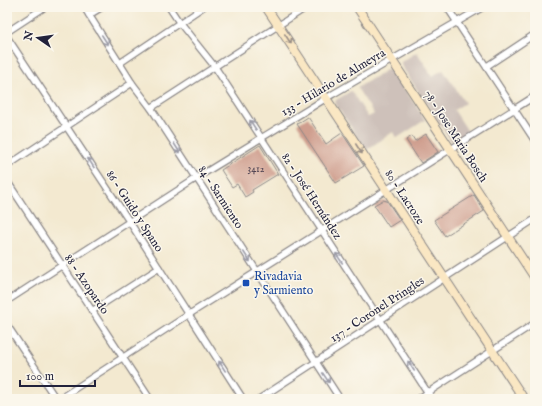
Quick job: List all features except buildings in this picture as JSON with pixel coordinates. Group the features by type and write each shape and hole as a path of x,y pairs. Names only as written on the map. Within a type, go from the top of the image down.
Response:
{"street":[{"path":"7,32 45,7"},
{"name":"84 - Sarmiento","path":"84,7 132,83 151,108 340,399"},
{"path":"89,15 102,7"},
{"name":"82 - José Hernández","path":"169,7 215,67 432,399"},
{"path":"120,62 203,7"},
{"name":"80 - Lacroze","path":"266,7 524,399"},
{"path":"151,108 307,7"},
{"name":"78 - Jose Maria Bosch","path":"357,7 535,278"},
{"path":"447,7 535,141"},
{"name":"133 - Hilario de Almeyra","path":"7,301 196,178 326,98 483,7"},
{"path":"487,66 535,34"},
{"name":"86 - Guido y Spano","path":"7,37 129,221 243,399"},
{"path":"7,166 132,83"},
{"path":"7,325 58,399 535,96"},
{"name":"88 - Azopardo","path":"7,181 61,266 150,399"},
{"name":"137 - Coronel Pringles","path":"259,399 535,219"},
{"path":"92,311 159,268"},
{"path":"418,399 535,323"}],"shaded area":[{"path":"417,52 432,76 443,70 465,103 454,110 469,133 454,142 451,141 401,65 401,62"},
{"path":"388,69 392,70 425,120 397,138 393,132 366,150 335,103 336,100 351,91 368,117 374,114 357,88"}],"place":[{"name":"Rivadavia y Sarmiento","path":"246,283"}]}
